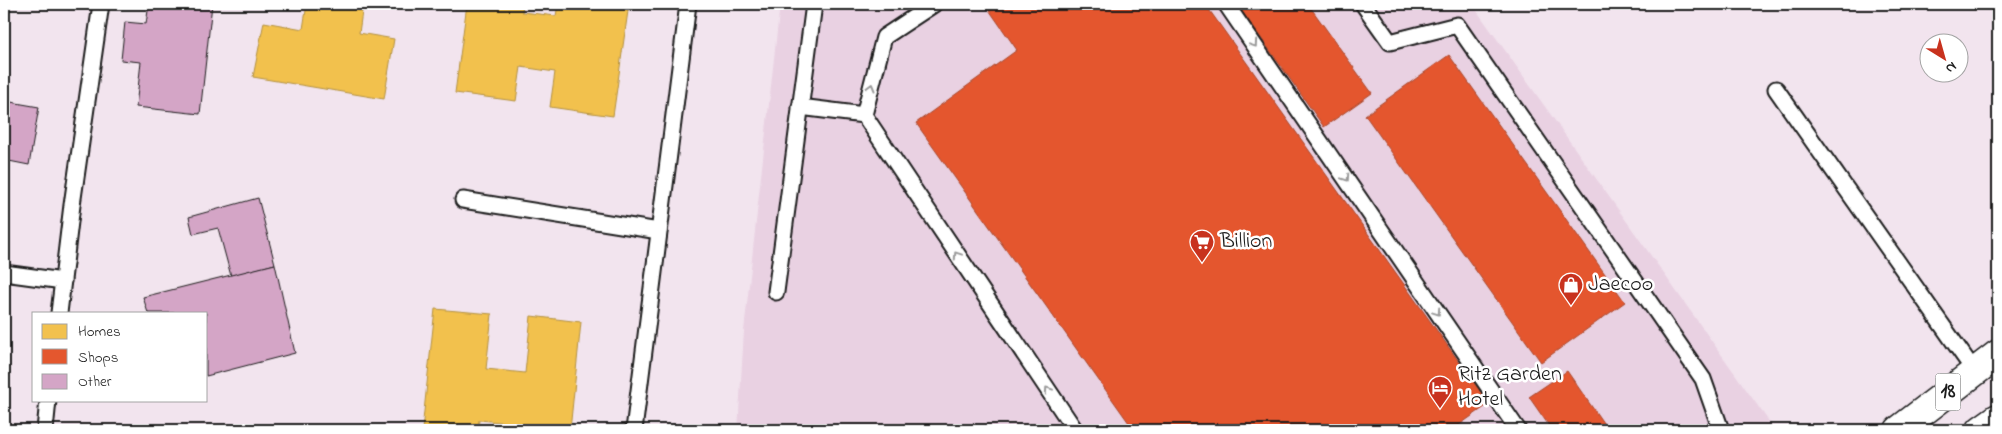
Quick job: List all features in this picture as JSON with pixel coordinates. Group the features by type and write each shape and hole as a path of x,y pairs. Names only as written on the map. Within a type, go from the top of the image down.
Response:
{"main road":[{"name":"18","path":"1899,430 1998,354"},
{"name":"18","path":"1981,430 1998,418"}],"lane":[{"path":"59,312 101,4"},
{"path":"634,430 688,4"},
{"path":"776,292 814,4"},
{"path":"934,4 884,37 864,115 1075,430"},
{"path":"1226,4 1518,430"},
{"path":"1363,4 1390,42 1457,25 1703,379 1721,430"},
{"path":"1776,89 1975,372"},
{"path":"800,107 864,115"},
{"path":"463,200 659,231"},
{"path":"4,273 63,281"},
{"path":"45,430 48,402"}],"shaded area":[{"path":"780,4 1472,4 1775,430 738,430 744,331"}],"building: Homes":[{"path":"307,4 363,4 359,33 394,39 384,99 253,77 264,22 303,29"},
{"path":"467,4 523,4 522,12 556,16 558,4 629,4 613,116 550,107 555,72 521,67 516,101 455,93"},
{"path":"435,309 492,314 486,369 525,373 531,316 581,322 570,430 510,430 511,423 479,420 478,430 422,430"}],"building: Shops":[{"name":"Billion","path":"985,4 1205,4 1489,404 1452,430 1134,430 916,123 1017,50"},
{"path":"1237,4 1308,4 1372,93 1324,127"},
{"path":"1449,55 1625,302 1541,362 1365,115"},
{"path":"1567,371 1608,430 1552,430 1529,397"}],"building: Other":[{"path":"149,4 212,4 200,114 136,107 141,62 121,60 125,22 146,24"},
{"path":"4,76 8,76 5,101 39,107 29,165 9,161 5,186 4,185"},
{"path":"258,198 275,264 231,276 218,228 193,234 189,217"},
{"path":"275,264 295,353 208,375 208,312 148,312 143,297"}],"place":[{"name":"Billion","path":"1202,263"},
{"name":"Jaecoo","path":"1571,306"},
{"name":"Ritz Garden Hotel","path":"1440,409"}]}
